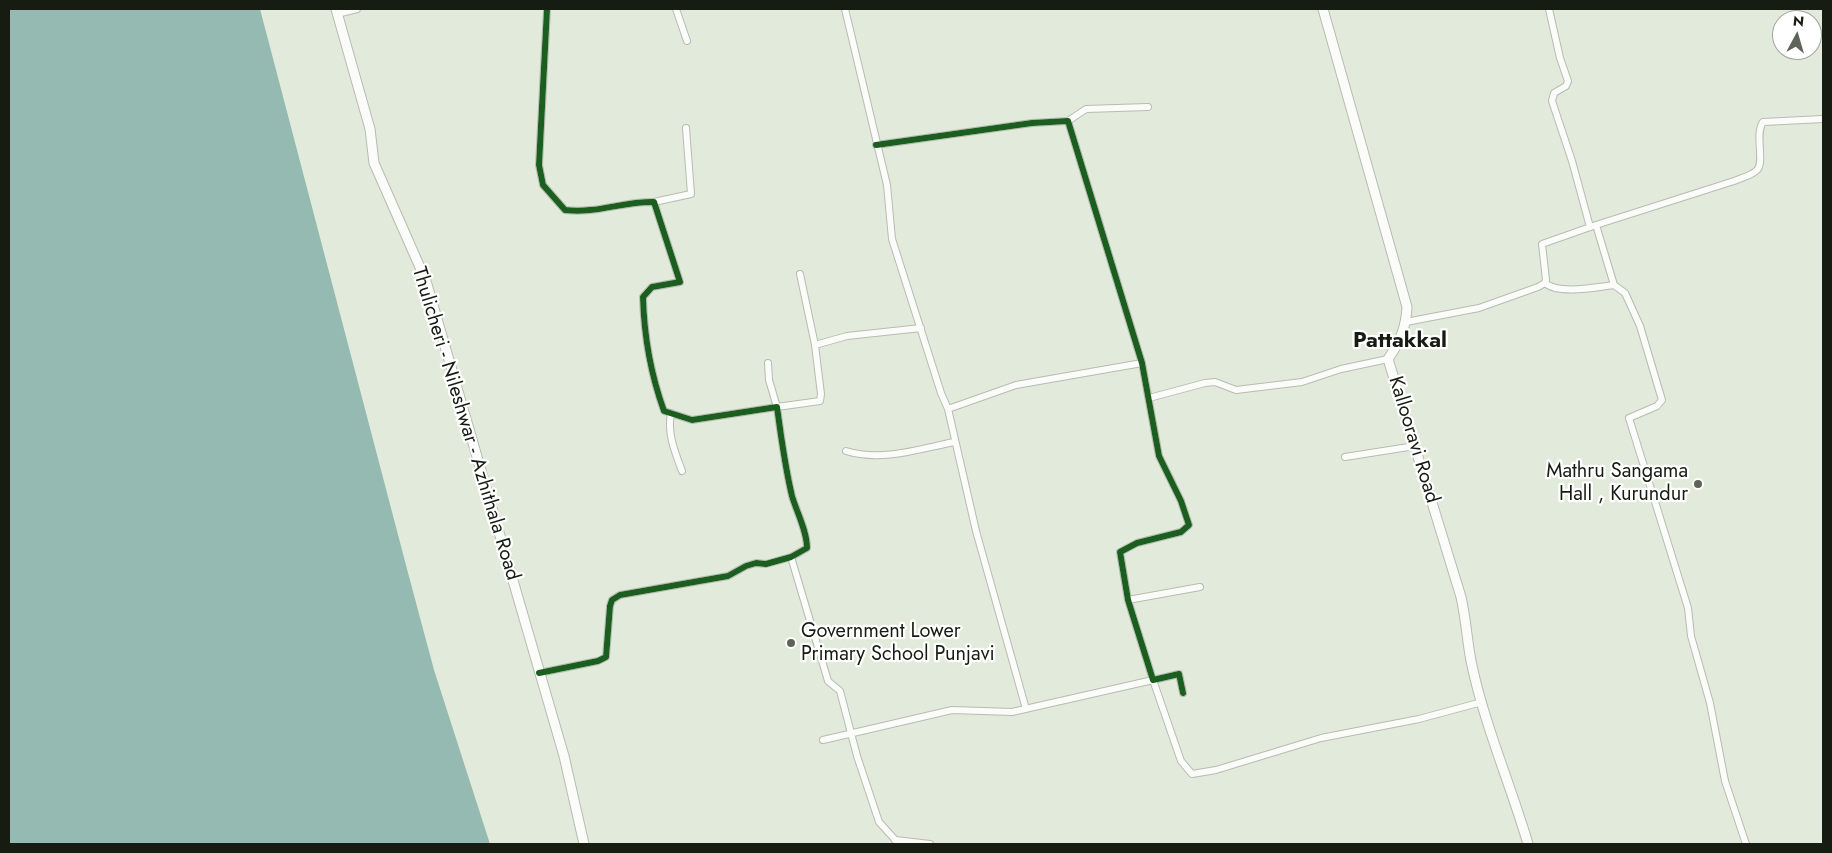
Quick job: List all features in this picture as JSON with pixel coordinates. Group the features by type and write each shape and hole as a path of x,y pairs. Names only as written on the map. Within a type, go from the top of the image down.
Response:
{"main road":[{"name":"Kallooravi Road","path":"1323,9 1407,307 1406,322 1400,342 1388,359 1461,597 1467,622 1471,660 1482,702 1528,844"},
{"name":"Thulicheri - Nileshwar - Azhithala Road","path":"336,11 370,129 374,163 426,281 564,756 584,844"}],"street":[{"path":"336,11 357,9"},
{"path":"548,9 539,165 543,185 565,210 581,212 641,202 654,202 691,194 686,128"},
{"path":"676,9 687,41"},
{"path":"845,9 887,185 892,239 941,393 948,409 954,442 976,531 1026,709"},
{"path":"1549,9 1560,58 1568,81 1566,86 1554,93 1552,102 1572,161 1583,207 1593,226 1614,285 1625,293 1640,326 1662,400 1657,406 1629,418 1688,608 1691,636 1710,703 1725,781 1746,844"},
{"path":"876,145 1032,123 1068,122 1086,109 1148,107"},
{"path":"1614,285 1566,289 1550,288 1545,284 1542,244 1734,181 1756,171 1760,168 1761,158 1758,134 1763,122 1823,119"},
{"path":"1068,122 1142,363 1159,456 1181,501 1189,525 1181,532 1137,543 1120,552 1128,600 1153,680 1182,761 1192,774 1216,770 1321,738 1419,719 1482,702"},
{"path":"654,202 680,282 652,287 643,297 644,326 656,389 664,411 692,420 820,401 821,394 815,345 800,274"},
{"path":"1406,322 1479,308 1524,294 1545,284"},
{"path":"815,345 847,336 921,328"},
{"path":"1149,398 1205,383 1215,382 1236,390 1302,382 1341,369 1388,359"},
{"path":"539,673 606,657 610,606 612,600 620,595 728,576 746,566 756,563 766,564 792,556 807,548 807,537 799,521 788,476 777,407 769,380 768,363"},
{"path":"948,409 1016,385 1142,363"},
{"path":"671,413 669,424 671,441 682,471"},
{"path":"846,451 864,457 893,455 954,442"},
{"path":"1345,457 1415,446"},
{"path":"792,556 828,681 840,690 857,756 879,822 897,842 930,844"},
{"path":"1128,600 1200,587"},
{"path":"823,740 952,710 1012,712 1070,697 1179,674 1183,693"}],"water":[{"path":"9,9 260,9 434,670 490,844 9,844"}],"cycle path":[{"path":"539,673 598,661 606,657 610,606 612,600 620,595 728,576 746,566 756,563 766,564 791,557 807,548 804,529 792,496 783,452 777,407 692,420 664,411 649,355 643,297 652,287 680,282 654,202 632,203 588,210 565,210 543,185 539,165 547,9"},
{"path":"876,145 1032,123 1068,121 1142,363 1159,456 1181,501 1189,525 1181,532 1137,543 1120,552 1128,600 1153,680 1179,674 1183,693"}],"place":[{"name":"Mathru Sangama Hall , Kurundur","path":"1698,484"},
{"name":"Government Lower Primary School Punjavi","path":"791,643"}],"district":[{"name":"Pattakkal","path":"1400,342"}]}
